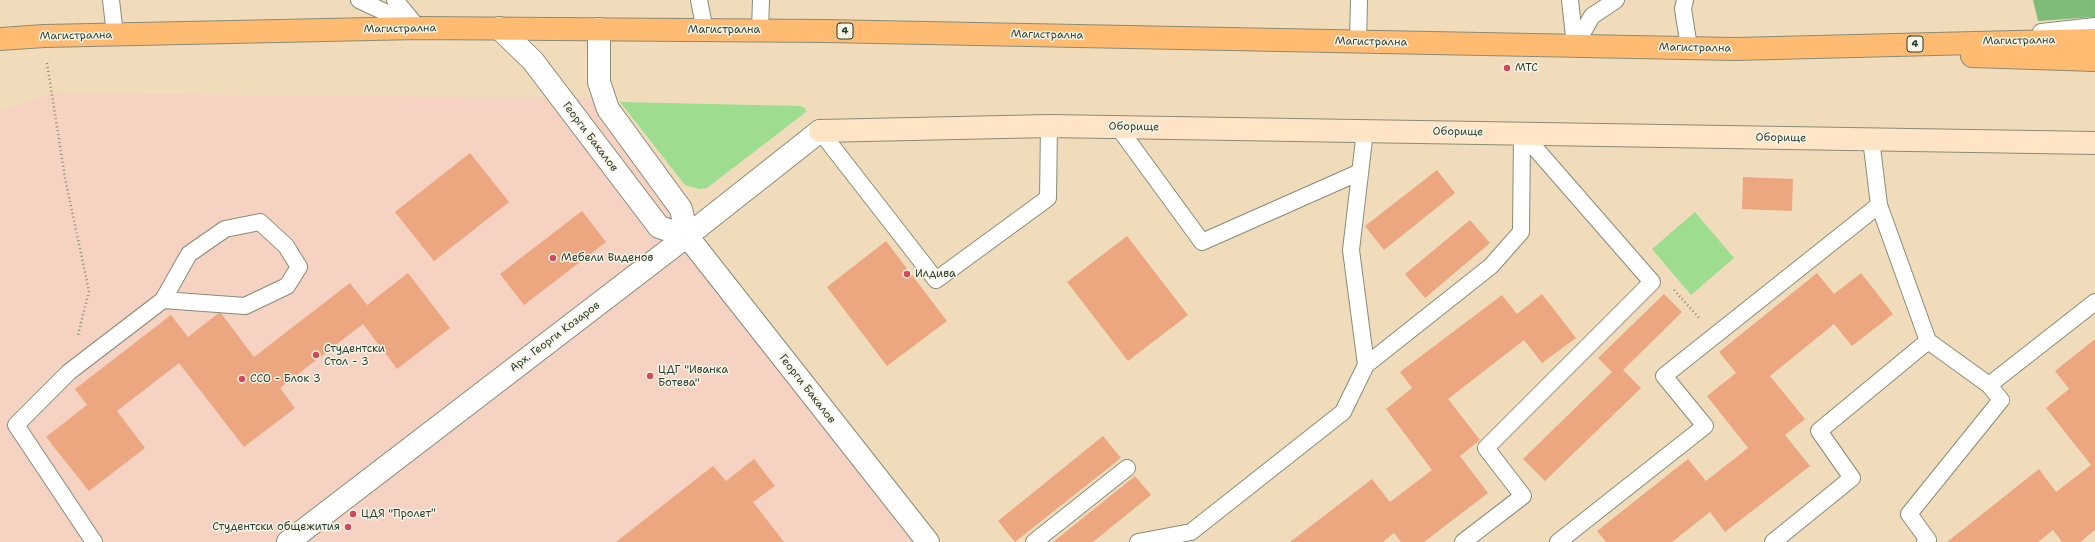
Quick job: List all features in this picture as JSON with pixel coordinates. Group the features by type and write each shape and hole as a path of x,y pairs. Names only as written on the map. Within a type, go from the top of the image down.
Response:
{"main road":[{"name":"Магистрална","path":"0,39 44,36 115,36 419,28 599,28 1735,49 2095,40"},
{"name":"4","path":"1735,49 2095,60"}],"street":[{"name":"Георги Бакалов","path":"499,28 533,61 659,227 687,236"},
{"name":"Георги Бакалов","path":"599,28 599,82 608,109 681,209 687,236 928,542"},
{"name":"Оборище","path":"820,131 1049,126 2095,143"},
{"name":"Арх. Георги Козаров","path":"288,542 687,236 820,131"}],"lane":[{"path":"111,0 115,36"},
{"path":"359,0 419,28"},
{"path":"394,0 419,28"},
{"path":"699,0 705,31"},
{"path":"760,30 761,0"},
{"path":"1358,42 1359,0"},
{"path":"1570,0 1575,46"},
{"path":"1575,46 1592,16 1616,0"},
{"path":"1685,0 1683,8 1689,48"},
{"path":"1957,43 2095,26"},
{"path":"820,131 936,280 1048,198 1049,126"},
{"path":"1118,127 1202,242 1360,172"},
{"path":"1365,131 1351,250 1366,364"},
{"path":"1463,542 1523,496 1486,448 1652,282 1522,134"},
{"path":"1138,542 1191,532 1343,412 1366,364 1490,266 1521,232 1522,134"},
{"path":"1872,139 1879,205 1928,341 1989,385 2001,400 1908,514 1928,540 1925,542"},
{"path":"1558,542 1705,426 1664,376 1879,205"},
{"path":"94,542 16,425 69,372 163,300 189,254 225,229 260,222 286,246 299,267 287,286 245,306 163,300"},
{"path":"1989,385 2095,302"},
{"path":"1773,542 1852,478 1819,432 1928,341"},
{"path":"1034,542 1127,468"}],"path":[{"path":"44,36 65,178 89,291 69,372"},
{"path":"1652,282 1668,284 1715,335"}],"shaded area":[{"path":"50,93 590,98 687,236 928,542 0,542 0,112"}],"green space":[{"path":"2033,0 2095,0 2095,17 2038,21"},
{"path":"620,102 800,106 805,108 806,112 707,188 699,189 685,185"},
{"path":"1695,212 1734,258 1691,295 1652,249"}],"building":[{"path":"470,153 509,202 434,261 395,212"},
{"path":"1437,170 1455,193 1384,250 1365,226"},
{"path":"1743,177 1793,179 1792,211 1742,209"},
{"name":"Мебели Виденов","path":"582,211 606,242 524,305 500,274"},
{"path":"1470,220 1490,243 1425,298 1405,274"},
{"path":"1127,236 1188,315 1128,361 1067,282"},
{"path":"886,241 947,321 887,366 827,287"},
{"name":"ССО - Блок 3","path":"408,273 450,328 397,369 363,324 280,388 295,408 244,447 179,363 117,411 145,448 89,491 46,437 87,405 75,389 171,315 188,337 220,312 254,357 350,283 367,305"},
{"path":"1817,273 1834,294 1861,273 1893,314 1852,346 1834,324 1770,376 1805,419 1785,435 1810,466 1725,532 1710,512 1672,542 1606,542 1597,531 1688,459 1706,481 1748,448 1707,396 1736,373 1719,352"},
{"path":"1542,294 1576,338 1542,363 1524,340 1448,399 1480,440 1460,456 1488,493 1424,542 1401,542 1394,533 1383,542 1290,542 1372,479 1390,502 1432,470 1386,409 1412,388 1400,372 1502,295 1517,314"},
{"path":"1664,294 1682,312 1623,370 1641,388 1545,481 1523,459 1612,372 1598,358"},
{"path":"2095,339 2095,530 2080,542 2062,542 2053,530 2038,542 1947,542 2039,469 2056,492 2091,465 2046,408 2069,389 2055,371"},
{"path":"1103,436 1121,458 1015,542 998,521"},
{"path":"754,459 775,486 753,502 784,542 616,542 713,466 726,481"},
{"path":"1135,476 1151,495 1093,542 1053,542"}],"place":[{"name":"МТС","path":"1507,68"},
{"name":"Мебели Виденов","path":"553,258"},
{"name":"Илдива","path":"907,274"},
{"name":"Студентски Стол - 3","path":"316,355"},
{"name":"ЦДГ \"Иванка Ботева\"","path":"650,376"},
{"name":"ССО - Блок 3","path":"242,379"},
{"name":"ЦДЯ \"Пролет\"","path":"353,514"},
{"name":"Студентски общежития","path":"348,527"}]}
